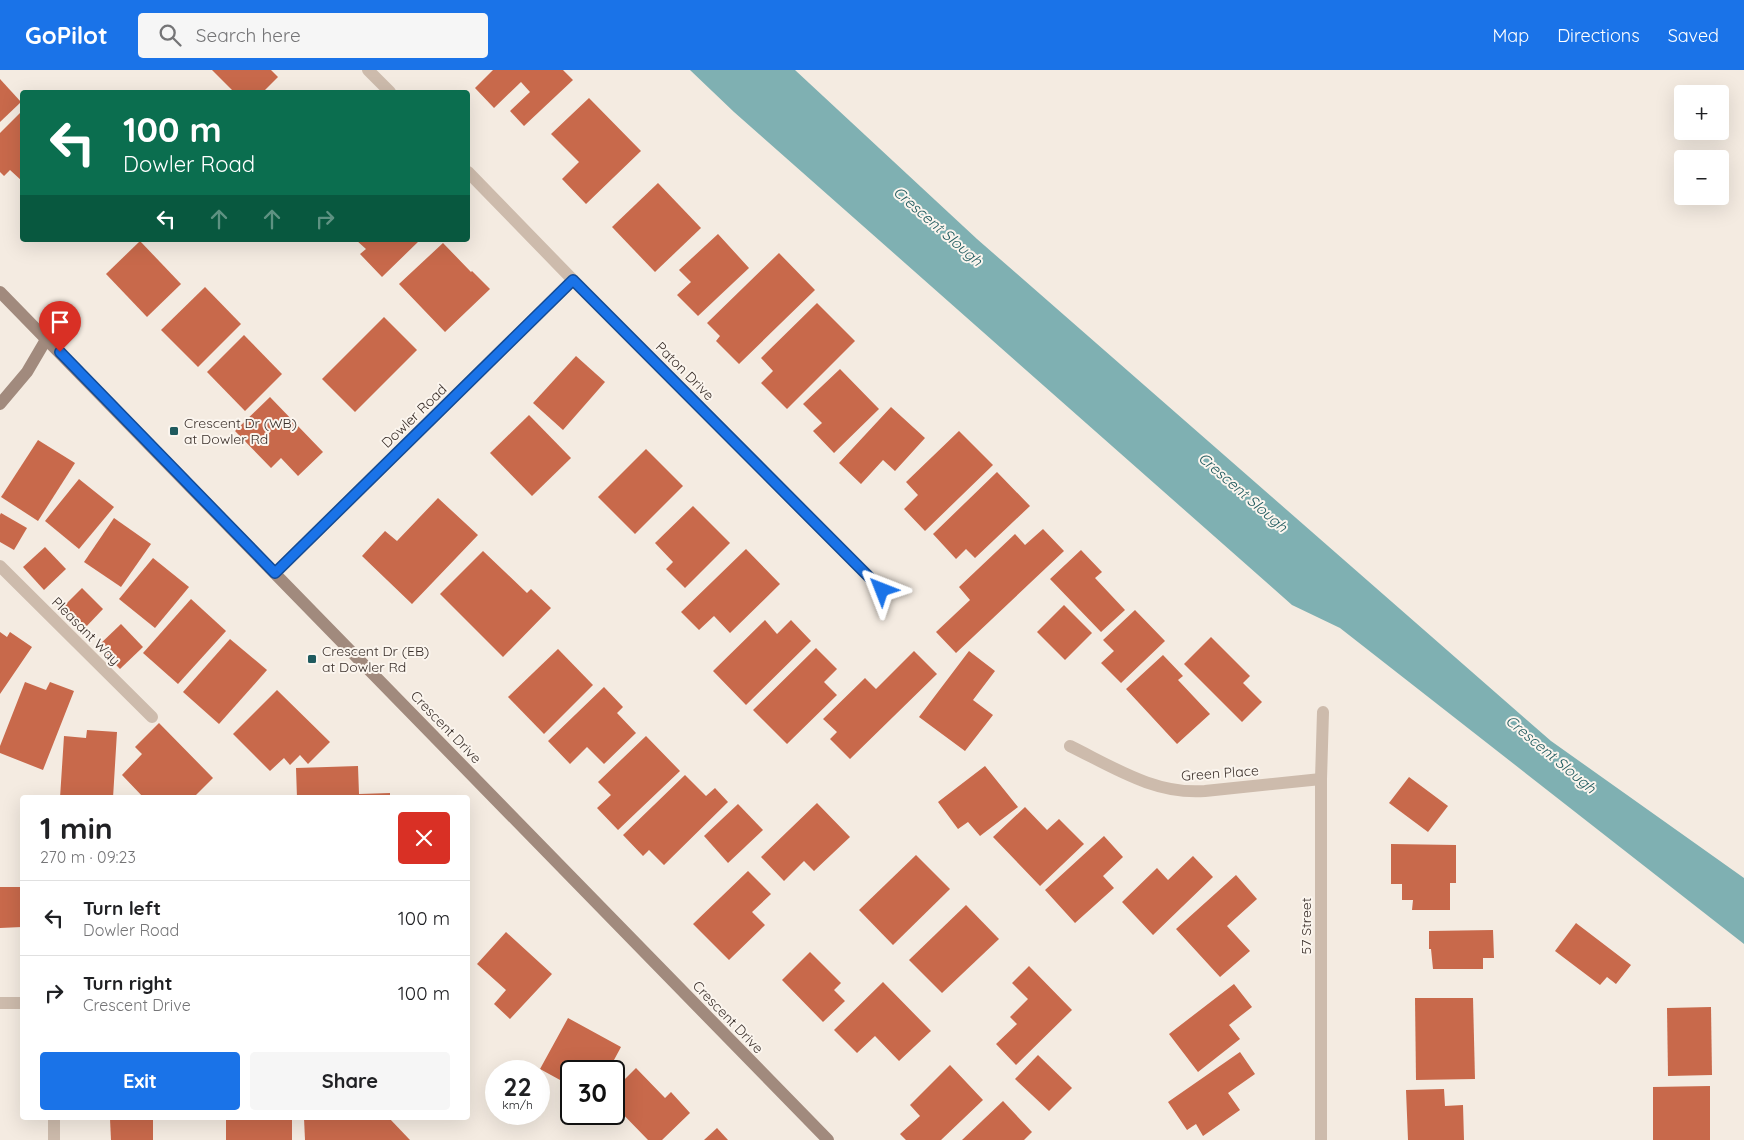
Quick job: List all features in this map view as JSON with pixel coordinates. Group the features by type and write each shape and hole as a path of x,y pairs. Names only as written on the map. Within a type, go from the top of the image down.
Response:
{"street":[{"path":"368,70 388,90"},
{"name":"Paton Drive","path":"470,174 882,590"},
{"name":"Dowler Road","path":"275,573 573,280"},
{"name":"Crescent Drive","path":"0,292 828,1140"},
{"path":"0,404 27,372 46,338"},
{"name":"Pleasant Way","path":"0,566 152,718"},
{"name":"57 Street","path":"1321,1140 1321,779 1323,712"},
{"name":"Green Place","path":"1070,746 1155,787 1173,791 1205,792 1321,779"},
{"path":"0,1003 20,1003"},
{"path":"54,1120 54,1140"}],"water":[{"name":"Crescent Slough","path":"690,70 795,70 977,239 1551,741 1744,878 1744,944 1340,628 1292,605 734,112"}],"building":[{"path":"212,70 271,70 278,77 265,90 232,90"},
{"path":"493,70 563,70 573,80 524,126 510,111 530,92 521,82 494,108 475,88"},
{"path":"0,79 20,103 0,122"},
{"path":"589,98 641,151 586,204 562,179 579,162 551,134"},
{"path":"20,113 20,179 10,170 4,176 0,172 0,133"},
{"path":"658,183 701,228 655,272 612,227"},
{"path":"718,234 749,268 698,316 677,295 691,282 679,270"},
{"path":"141,242 181,284 147,317 106,274"},
{"path":"358,242 418,242 382,277 360,254 366,249"},
{"path":"443,243 490,289 445,332 399,284"},
{"path":"779,253 815,290 739,364 716,341 720,336 707,323"},
{"path":"205,287 241,324 198,367 161,330"},
{"path":"817,303 855,341 787,409 761,383 773,371 761,358"},
{"path":"384,317 417,350 355,412 322,379"},
{"path":"244,335 282,374 245,411 207,372"},
{"path":"576,356 605,382 563,430 533,403"},
{"path":"840,369 879,409 834,453 813,431 822,423 803,404"},
{"path":"270,397 323,452 298,476 281,458 271,468 235,431"},
{"path":"891,407 925,438 895,471 883,460 861,484 839,463"},
{"path":"529,415 571,458 532,496 490,453"},
{"path":"959,431 993,465 925,531 904,509 918,495 906,482"},
{"path":"38,440 75,463 38,521 1,497"},
{"path":"646,449 683,486 635,534 598,497"},
{"path":"997,472 1030,506 975,558 966,549 956,559 933,534"},
{"path":"79,479 114,507 79,549 45,521"},
{"path":"438,498 478,535 412,604 362,556 385,531 397,541"},
{"path":"693,506 730,543 685,588 666,569 673,562 655,543"},
{"path":"1,513 27,528 14,550 0,542"},
{"path":"114,518 151,544 121,587 84,562"},
{"path":"1043,529 1064,551 956,653 936,632 970,600 959,587 1015,534 1025,545"},
{"path":"45,547 66,569 44,590 23,567"},
{"path":"746,549 780,584 730,633 714,616 699,630 681,612"},
{"path":"1081,550 1102,572 1095,578 1125,610 1101,632 1050,579"},
{"path":"483,551 527,593 531,589 551,608 503,657 440,594"},
{"path":"153,558 189,587 155,628 119,599"},
{"path":"82,588 103,609 84,629 62,608"},
{"path":"191,599 226,631 178,684 143,653"},
{"path":"1064,605 1092,633 1065,660 1037,632"},
{"path":"1135,610 1165,641 1121,683 1101,663 1114,651 1103,640"},
{"path":"765,620 777,634 791,620 811,641 746,705 713,671"},
{"path":"121,624 143,647 120,669 98,646"},
{"path":"0,632 7,637 10,632 32,647 0,694"},
{"path":"1211,637 1250,676 1243,683 1262,702 1242,722 1184,664"},
{"path":"230,639 267,670 219,724 183,692"},
{"path":"816,648 837,669 824,682 837,695 787,744 753,710"},
{"path":"558,649 593,685 544,734 508,697"},
{"path":"914,651 937,674 850,759 830,739 837,732 823,719 865,678 876,689"},
{"path":"969,651 995,671 973,700 993,715 965,751 919,717"},
{"path":"1163,655 1183,676 1178,680 1210,714 1177,744 1126,689"},
{"path":"25,682 46,690 50,682 74,691 43,770 0,753 0,746"},
{"path":"604,687 623,707 617,713 636,733 604,764 587,747 570,764 548,741"},
{"path":"277,690 330,742 308,764 300,755 290,765 284,758 270,771 233,734"},
{"path":"159,723 213,778 196,795 141,795 122,775 142,754 135,747"},
{"path":"87,730 117,732 113,795 60,795 64,736 86,738"},
{"path":"646,736 680,771 618,830 597,808 611,795 598,782"},
{"path":"358,766 359,794 390,793 390,795 297,795 296,768"},
{"path":"985,766 1018,807 980,836 968,822 958,829 938,802"},
{"path":"685,775 706,796 715,788 728,802 664,865 649,850 643,856 623,835"},
{"path":"1409,777 1448,806 1428,832 1389,803"},
{"path":"817,803 850,837 814,871 804,861 784,881 761,857"},
{"path":"738,804 763,830 728,863 704,836"},
{"path":"1025,807 1047,830 1059,819 1084,844 1040,886 993,837"},
{"path":"1104,836 1123,857 1103,876 1114,888 1075,923 1045,890"},
{"path":"1391,844 1456,845 1456,883 1450,883 1450,910 1412,910 1413,900 1402,900 1402,884 1391,884"},
{"path":"916,855 950,889 893,945 859,910"},
{"path":"1193,856 1213,877 1153,935 1122,902 1157,868 1168,880"},
{"path":"748,871 771,894 752,912 765,925 729,960 693,924"},
{"path":"1236,875 1257,899 1227,926 1250,951 1220,977 1176,929"},
{"path":"0,887 20,887 20,927 0,928"},
{"path":"966,905 999,939 942,993 909,960"},
{"path":"1576,923 1631,965 1616,984 1607,977 1600,985 1555,951"},
{"path":"1493,930 1494,958 1483,958 1483,969 1433,969 1431,949 1429,949 1429,931"},
{"path":"506,932 552,974 510,1019 494,1004 506,990 477,964"},
{"path":"810,952 841,983 834,990 845,1001 823,1022 782,980"},
{"path":"1029,966 1072,1010 1016,1065 996,1044 1017,1024 1010,1017 1028,999 1012,983"},
{"path":"883,982 931,1031 899,1061 875,1036 857,1053 834,1030"},
{"path":"1234,984 1252,1007 1229,1025 1240,1039 1198,1072 1169,1034"},
{"path":"1415,998 1473,998 1475,1079 1416,1080"},
{"path":"1711,1007 1712,1075 1668,1076 1667,1008"},
{"path":"568,1018 621,1047 614,1060 560,1060 560,1080 550,1074 550,1060 545,1060"},
{"path":"1240,1052 1255,1074 1228,1093 1240,1110 1203,1136 1196,1124 1187,1130 1168,1102"},
{"path":"1038,1055 1072,1088 1049,1111 1015,1079"},
{"path":"950,1065 983,1100 941,1140 906,1140 900,1134 920,1116 910,1105"},
{"path":"636,1068 665,1098 671,1092 690,1113 662,1140 648,1140 625,1116 625,1079"},
{"path":"1710,1086 1710,1140 1653,1140 1653,1087"},
{"path":"1444,1089 1445,1106 1463,1105 1464,1140 1408,1140 1406,1090"},
{"path":"1003,1101 1032,1132 1024,1140 962,1140"},
{"path":"110,1120 153,1120 153,1140 111,1140"},
{"path":"226,1120 292,1120 292,1140 226,1140"},
{"path":"304,1120 391,1120 410,1140 305,1140"},
{"path":"717,1128 728,1140 704,1140"}],"place":[{"name":"Crescent Dr (WB) at Dowler Rd","path":"174,431"},
{"name":"Crescent Dr (EB) at Dowler Rd","path":"312,659"}],"route":[{"path":"60,352 275,573 573,280 882,590"}]}
